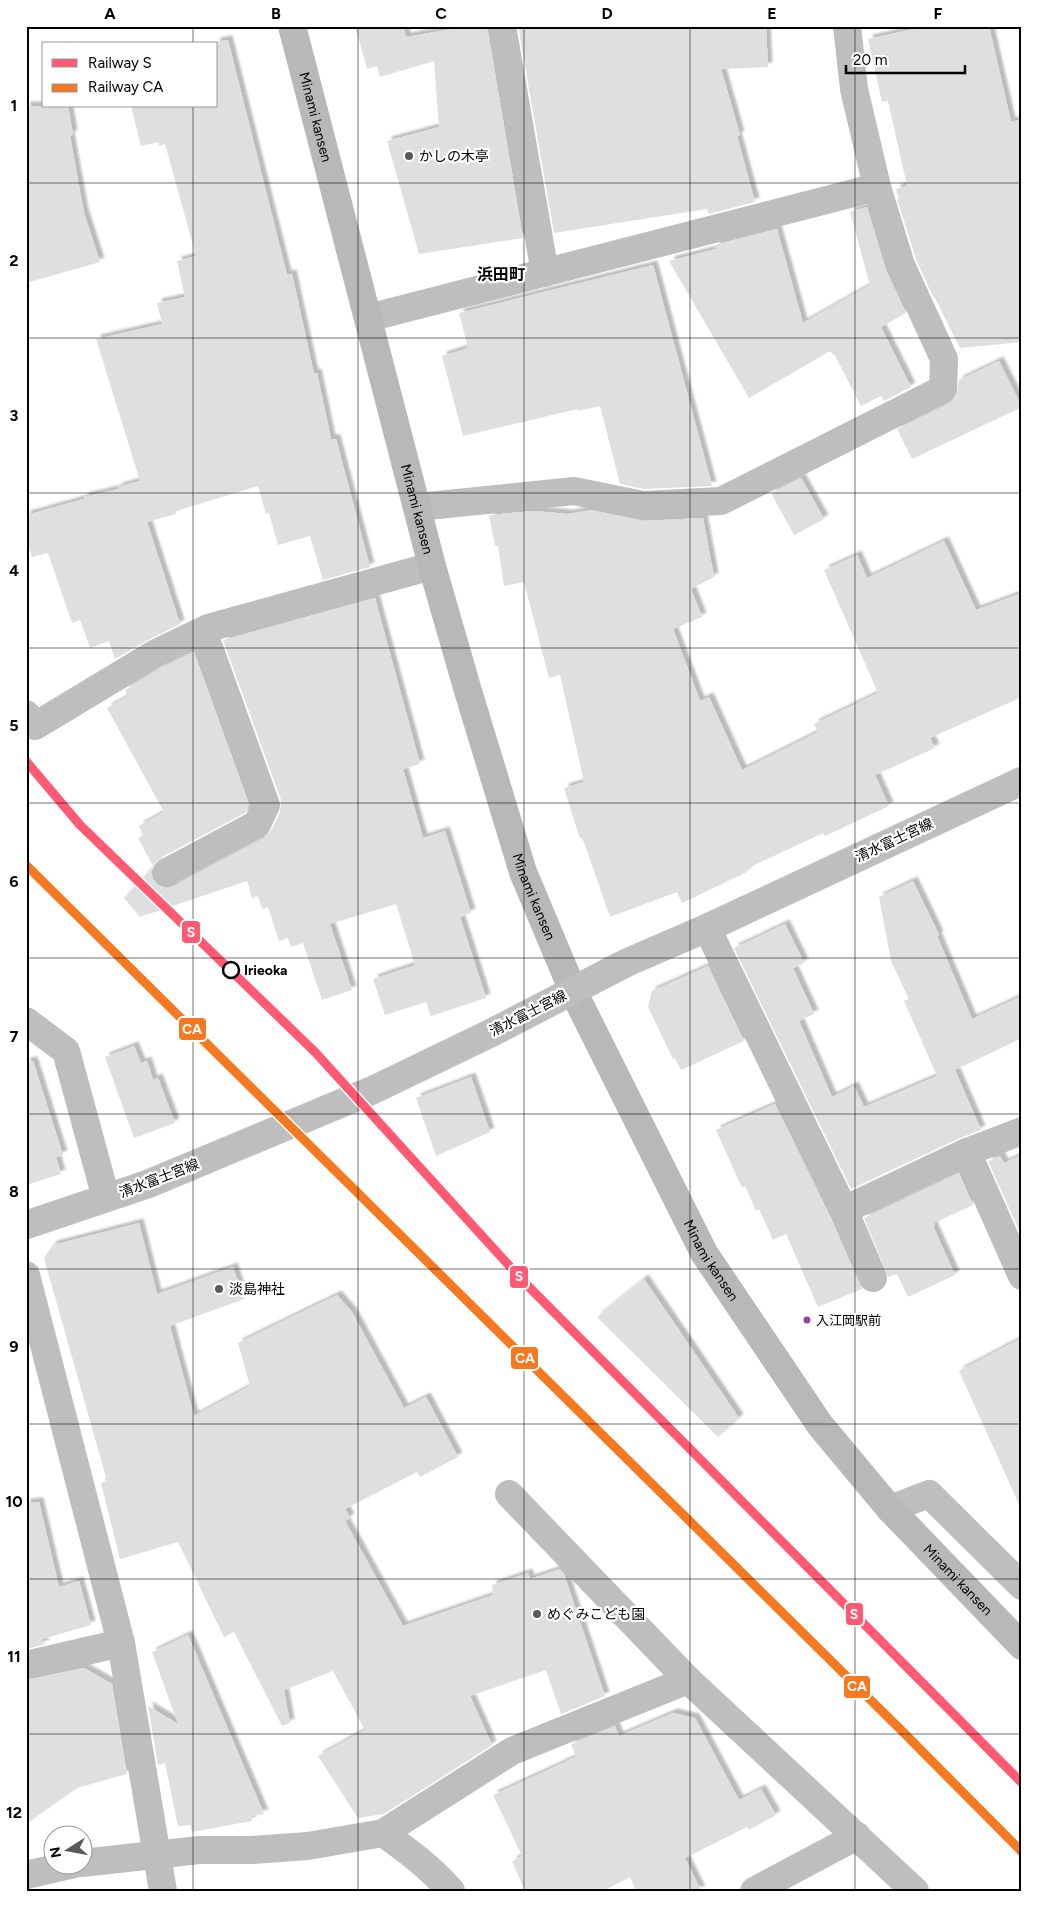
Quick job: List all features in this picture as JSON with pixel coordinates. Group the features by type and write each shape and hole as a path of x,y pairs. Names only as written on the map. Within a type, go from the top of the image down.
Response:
{"main road":[{"name":"Minami kansen","path":"292,26 432,566 468,691 523,872 573,990 704,1253 820,1425 890,1509 1022,1646"}],"street":[{"path":"502,26 544,273"},
{"path":"418,507 574,491 643,505 721,501 943,389 944,359 901,266 877,187 854,89 847,26"},
{"path":"368,318 877,187"},
{"path":"26,714 35,726 156,653 203,631 432,566"},
{"path":"167,872 257,824 266,805 203,631"},
{"name":"清水富士宮線","path":"26,1225 148,1184 373,1090 628,962 707,928 1022,781"},
{"path":"707,928 844,1210 873,1278"},
{"path":"26,1021 66,1051 106,1198"},
{"path":"844,1210 967,1152 1022,1131"},
{"path":"967,1152 1022,1276"},
{"path":"26,1275 121,1644 163,1891"},
{"path":"509,1494 688,1680 915,1891"},
{"path":"890,1509 929,1494 1022,1586"},
{"path":"26,1665 121,1644"},
{"path":"92,1862 199,1850 252,1850 308,1846 383,1833 512,1750 688,1680"},
{"path":"383,1833 414,1855 452,1891"},
{"path":"754,1891 857,1836"},
{"path":"26,1875 42,1871"}],"building":[{"path":"355,26 403,26 406,37 470,26 487,26 523,238 419,254 387,141 439,127 434,61 380,77 377,66 367,69"},
{"path":"518,26 766,26 768,67 721,69 740,135 737,136 755,202 709,214 707,209 554,233"},
{"path":"928,26 989,26 1011,122 1022,119 1022,342 960,348 933,297 916,259 897,199 899,199 896,189 907,186 888,101 882,102 868,39"},
{"path":"228,40 287,275 292,274 314,374 317,373 331,439 336,439 370,567 323,580 310,536 278,545 269,513 266,514 258,486 176,511 176,514 147,522 180,624 115,659 109,641 90,648 80,620 72,623 48,553 32,557 26,538 26,515 140,481 96,339 162,324 157,303 185,297 177,261 196,256 165,144 159,146 158,142 141,146 132,108 218,108 218,42 216,42"},
{"path":"26,106 68,108 73,134 70,136 84,213 100,262 26,283"},
{"path":"867,207 886,270 906,313 881,327 911,387 884,401 881,396 861,406 834,354 830,351 749,398 669,261 716,249 715,245 777,229 803,323 870,285 850,212"},
{"path":"653,265 712,486 644,489 620,484 600,406 578,411 578,409 463,436 442,356 468,348 459,313"},
{"path":"999,361 1022,407 912,459 897,429 950,403 956,397 959,380"},
{"path":"801,478 824,519 794,535 771,493"},
{"path":"591,510 644,521 703,518 714,577 691,589 702,617 673,629 700,701 709,697 742,770 818,732 814,724 878,693 824,570 857,555 867,578 944,541 976,610 1022,593 1022,697 930,738 935,748 875,775 889,806 825,836 823,833 746,869 747,872 682,903 677,892 610,917 584,842 579,836 564,788 584,782 560,675 549,678 524,582 504,586 498,546 495,546 489,515 534,511 568,514"},
{"path":"375,598 420,764 403,769 423,838 445,831 471,913 460,917 486,998 431,1016 426,1002 385,1015 373,979 415,965 396,904 330,924 352,990 322,1000 303,943 291,947 288,938 279,941 268,907 262,909 258,896 252,898 247,881 140,917 124,898 153,867 151,872 153,879 158,885 166,888 174,886 264,838 271,831 280,812 281,800 223,640"},
{"path":"194,652 249,804 245,813 160,858 153,866 138,838 143,835 139,826 164,812 107,708 127,697 125,690 163,667"},
{"path":"913,881 939,935 937,936 972,1019 1022,996 1022,1038 955,1070 981,1130 851,1189 734,948 785,924 804,963 793,968 814,1014 799,1021 832,1097 854,1086 864,1107 937,1076 904,1001 909,999 891,961 879,897"},
{"path":"708,966 744,1041 681,1070 675,1058 673,1059 648,1007 652,991"},
{"path":"134,1046 141,1063 147,1061 153,1080 158,1078 175,1123 134,1138 105,1057"},
{"path":"33,1061 63,1155 56,1157 61,1174 26,1185 26,1062"},
{"path":"471,1077 490,1132 436,1156 416,1098"},
{"path":"775,1104 830,1216 862,1289 818,1307 786,1234 773,1240 759,1209 756,1211 745,1186 742,1188 716,1130"},
{"path":"1022,1155 1022,1237 988,1161 1000,1156 1004,1163"},
{"path":"959,1173 973,1205 934,1223 935,1225 933,1226 955,1275 908,1297 897,1274 888,1277 864,1218"},
{"path":"139,1223 157,1294 233,1267 244,1299 170,1326 194,1416 250,1386 238,1343 337,1295 352,1312 404,1408 426,1397 458,1457 420,1477 417,1472 345,1509 350,1518 345,1521 403,1626 493,1595 492,1585 528,1573 530,1579 560,1569 564,1574 605,1696 561,1714 546,1670 470,1696 492,1745 384,1814 358,1818 318,1756 365,1730 333,1671 284,1690 290,1723 282,1726 234,1632 224,1637 178,1542 120,1559 101,1483 107,1481 44,1258 53,1245"},
{"path":"644,1279 739,1418 718,1437 597,1317"},
{"path":"1022,1338 1022,1511 959,1371"},
{"path":"39,1502 59,1587 79,1581 91,1625 39,1640 46,1644 26,1649 26,1503"},
{"path":"188,1635 264,1814 251,1816 252,1821 192,1832 190,1825 178,1826 165,1763 158,1765 148,1706 178,1724 152,1652"},
{"path":"84,1668 112,1684 127,1774 77,1788 26,1824 26,1680"},
{"path":"673,1713 695,1718 739,1800 761,1789 776,1815 749,1830 747,1827 685,1858 701,1891 636,1891 630,1877 603,1891 525,1891 512,1861 522,1856 493,1795 576,1757 571,1744 615,1726 619,1736"}],"rail line":[{"name":"S","path":"26,761 80,825 315,1052 524,1282 1022,1783"},
{"name":"CA","path":"26,865 1022,1852"}],"place":[{"name":"かしの木亭","path":"409,156"},
{"name":"Irieoka","path":"231,970"},
{"name":"淡島神社","path":"219,1289"},
{"name":"入江岡駅前","path":"807,1320"},
{"name":"めぐみこども園","path":"537,1614"}],"district":[{"name":"浜田町","path":"501,274"}]}
